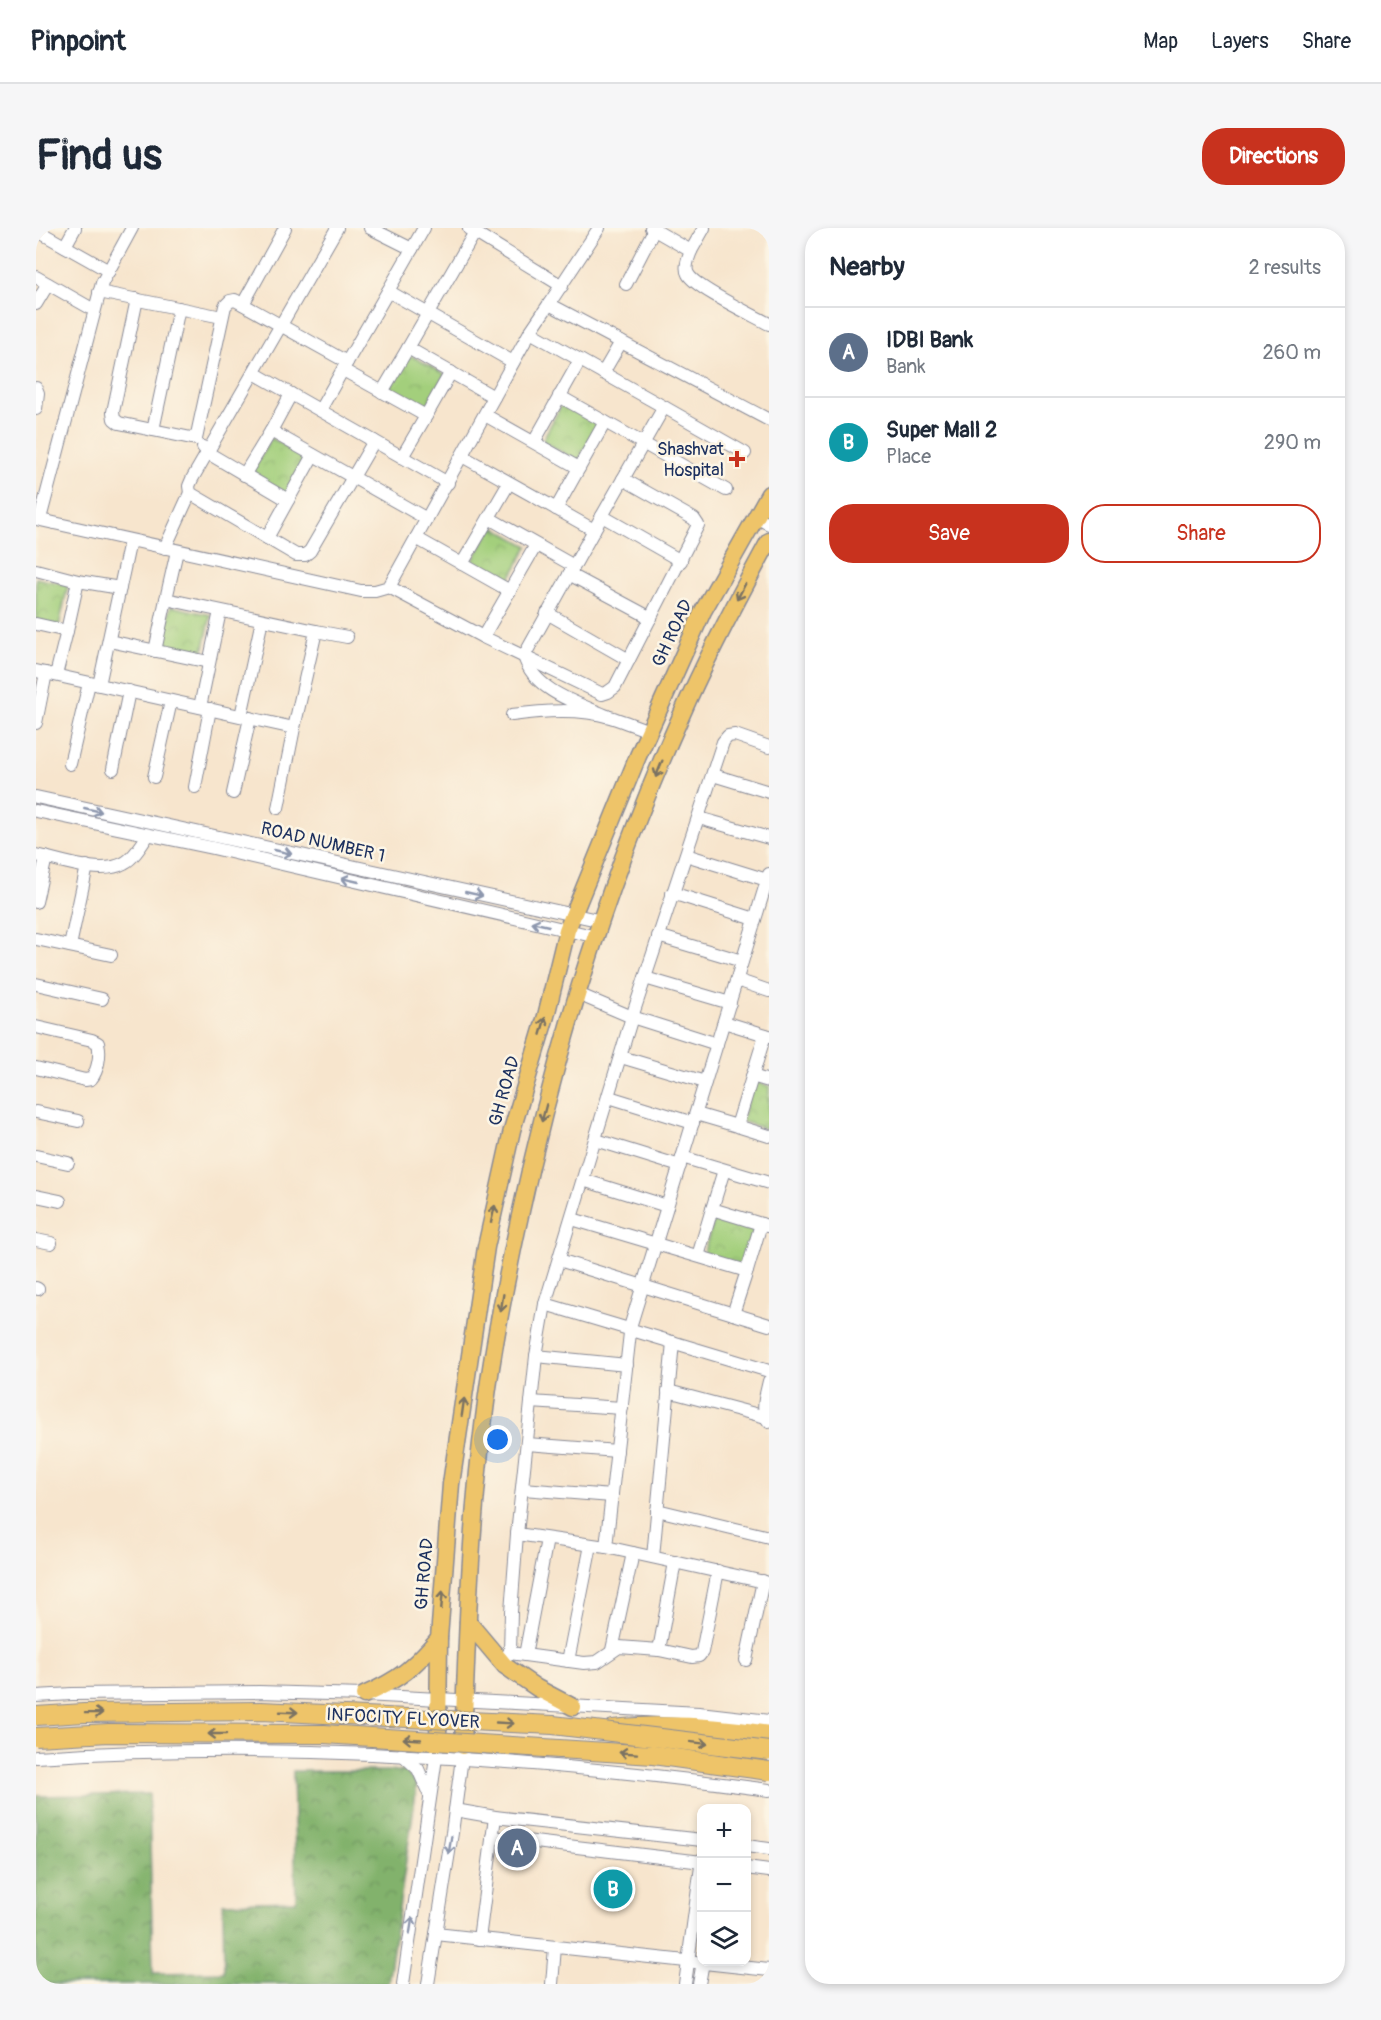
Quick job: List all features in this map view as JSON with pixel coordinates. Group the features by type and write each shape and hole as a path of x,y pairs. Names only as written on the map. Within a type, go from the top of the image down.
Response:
{"highway":[{"name":"INFOCITY FLYOVER","path":"36,1716 84,1713 261,1711 541,1725 769,1751"},
{"path":"594,1731 645,1725 717,1727 769,1735"},
{"name":"INFOCITY FLYOVER","path":"36,1737 109,1733 324,1734 653,1755 769,1771"}],"main road":[{"name":"GH ROAD","path":"437,1750 439,1638 452,1484 486,1246 512,1130 546,1016 570,923 649,731 703,611 762,521 769,494"},
{"path":"463,1752 471,1533 484,1416 504,1292 535,1143 572,1010 632,838 681,716 731,611 769,541"},
{"path":"468,1622 537,1688 573,1707"},
{"path":"364,1695 400,1677 439,1638"}],"street":[{"path":"65,246 75,228"},
{"path":"132,228 99,292 38,522 360,591 375,591 388,587 448,483 530,332 562,286 596,229"},
{"path":"243,304 285,228"},
{"path":"155,651 166,599 171,550 190,494 189,486 337,228"},
{"path":"370,228 412,249"},
{"path":"320,410 424,228"},
{"path":"704,228 691,250 687,266 688,274 701,286 769,324"},
{"path":"626,284 654,229 691,250"},
{"path":"36,230 109,271"},
{"path":"382,392 472,230 562,286"},
{"path":"36,277 94,310"},
{"path":"36,304 48,284"},
{"path":"388,291 513,362"},
{"path":"99,292 222,317"},
{"path":"137,299 113,412 114,419 119,423 196,439 208,453 288,500"},
{"path":"196,439 225,306 235,300 281,325 382,392 426,416"},
{"path":"549,304 769,420"},
{"path":"153,430 179,308"},
{"path":"530,332 745,453"},
{"path":"603,373 621,342"},
{"path":"408,348 494,397"},
{"path":"534,442 580,360"},
{"path":"402,457 451,372"},
{"path":"254,373 448,483"},
{"path":"36,388 38,398 36,409"},
{"path":"244,475 291,394"},
{"path":"560,396 726,490"},
{"path":"649,731 565,697 543,684 528,669 524,657 664,407"},
{"path":"485,415 579,468"},
{"path":"556,509 605,422"},
{"path":"271,431 427,519"},
{"path":"190,494 296,555 305,555 310,551 374,441"},
{"path":"267,538 313,455"},
{"path":"462,456 594,530"},
{"path":"388,587 524,657 602,694 608,692 615,687 681,561 696,531 697,522 623,479"},
{"path":"462,564 509,483"},
{"path":"602,516 681,561"},
{"path":"489,518 536,544 571,570 651,618"},
{"path":"416,538 510,591"},
{"path":"70,764 109,641 130,541"},
{"path":"483,637 536,544"},
{"path":"36,570 78,581 120,588"},
{"path":"36,723 46,673 67,631 78,581"},
{"path":"166,599 347,637"},
{"path":"195,787 209,662 220,610"},
{"path":"547,613 629,660"},
{"path":"233,793 262,620"},
{"path":"36,624 67,631"},
{"path":"278,808 316,631"},
{"path":"109,641 209,662"},
{"path":"46,673 294,728"},
{"path":"113,769 129,691"},
{"path":"154,777 171,700"},
{"path":"512,715 539,711 564,711 608,716"},
{"path":"718,1571 701,1655 692,1657 631,1646 612,1650 597,1662 584,1663 525,1655 505,1657 536,1356 545,1304 657,936 723,742 728,736 735,735 769,747"},
{"path":"712,775 769,792"},
{"name":"ROAD NUMBER 1","path":"36,797 570,923"},
{"name":"ROAD NUMBER 1","path":"36,811 599,929"},
{"path":"699,818 769,838"},
{"path":"36,902 41,856 104,868 124,863 130,859 148,835"},
{"path":"606,1547 631,1329 767,884 686,855"},
{"path":"70,946 87,866"},
{"path":"672,893 755,919"},
{"path":"657,936 742,961"},
{"path":"36,939 111,955"},
{"path":"645,978 730,1003"},
{"path":"737,980 769,991"},
{"path":"36,984 102,999"},
{"path":"578,994 632,1017 717,1044"},
{"path":"724,1022 767,1036 736,1126"},
{"path":"36,1027 92,1040 98,1043 100,1052 96,1072 91,1079 85,1080 36,1068"},
{"path":"621,1056 705,1082"},
{"path":"752,1076 769,1081"},
{"path":"609,1096 769,1136"},
{"path":"36,1112 78,1121"},
{"path":"596,1140 769,1183"},
{"path":"36,1156 69,1163"},
{"path":"698,1256 724,1170"},
{"path":"584,1180 667,1206"},
{"path":"36,1196 60,1201"},
{"path":"712,1209 765,1225 733,1314"},
{"path":"572,1219 747,1271"},
{"path":"36,1240 51,1243"},
{"path":"559,1260 769,1325"},
{"path":"545,1304 769,1371"},
{"path":"653,1557 673,1342"},
{"path":"536,1356 627,1365"},
{"path":"668,1391 767,1419 764,1406 769,1381"},
{"path":"531,1401 622,1408"},
{"path":"527,1444 617,1451"},
{"path":"523,1489 612,1496"},
{"path":"657,1510 769,1536"},
{"path":"517,1534 606,1547 766,1582 746,1660"},
{"path":"525,1655 547,1539"},
{"path":"568,1661 591,1545"},
{"path":"612,1650 633,1553"},
{"path":"659,1650 675,1562"},
{"path":"36,1696 259,1692 364,1695 699,1713 769,1721"},
{"path":"36,1757 255,1750 402,1754 437,1750 769,1790"},
{"path":"403,1984 437,1750"},
{"path":"428,1984 463,1752"},
{"path":"402,1754 418,1770 431,1797"},
{"path":"456,1810 495,1817 697,1839"},
{"path":"479,1939 495,1817"},
{"path":"492,1837 697,1861"},
{"path":"751,1847 769,1849"},
{"path":"751,1869 769,1871"},
{"path":"685,1984 697,1891"},
{"path":"436,1934 697,1961"},
{"path":"552,1984 555,1947"},
{"path":"699,1984 702,1966"},
{"path":"736,1966 769,1970"}],"green space":[{"path":"408,354 445,374 424,411 388,390"},
{"path":"562,404 599,425 578,461 542,441"},
{"path":"271,438 308,458 287,494 251,474"},
{"path":"492,526 528,546 508,582 472,562"},
{"path":"36,578 68,585 59,626 36,621"},
{"path":"171,606 211,615 202,656 162,647"},
{"path":"754,1081 769,1086 769,1130 741,1121"},
{"path":"716,1214 755,1227 742,1267 703,1254"},
{"path":"293,1771 405,1771 417,1785 388,1984 36,1984 36,1796 149,1794 153,1973 224,1972 223,1903 296,1901"}],"place":[{"name":"Shashvat Hospital","path":"737,459"},
{"name":"IDBI Bank","path":"517,1848"},
{"name":"Super Mall 2","path":"613,1889"}]}
